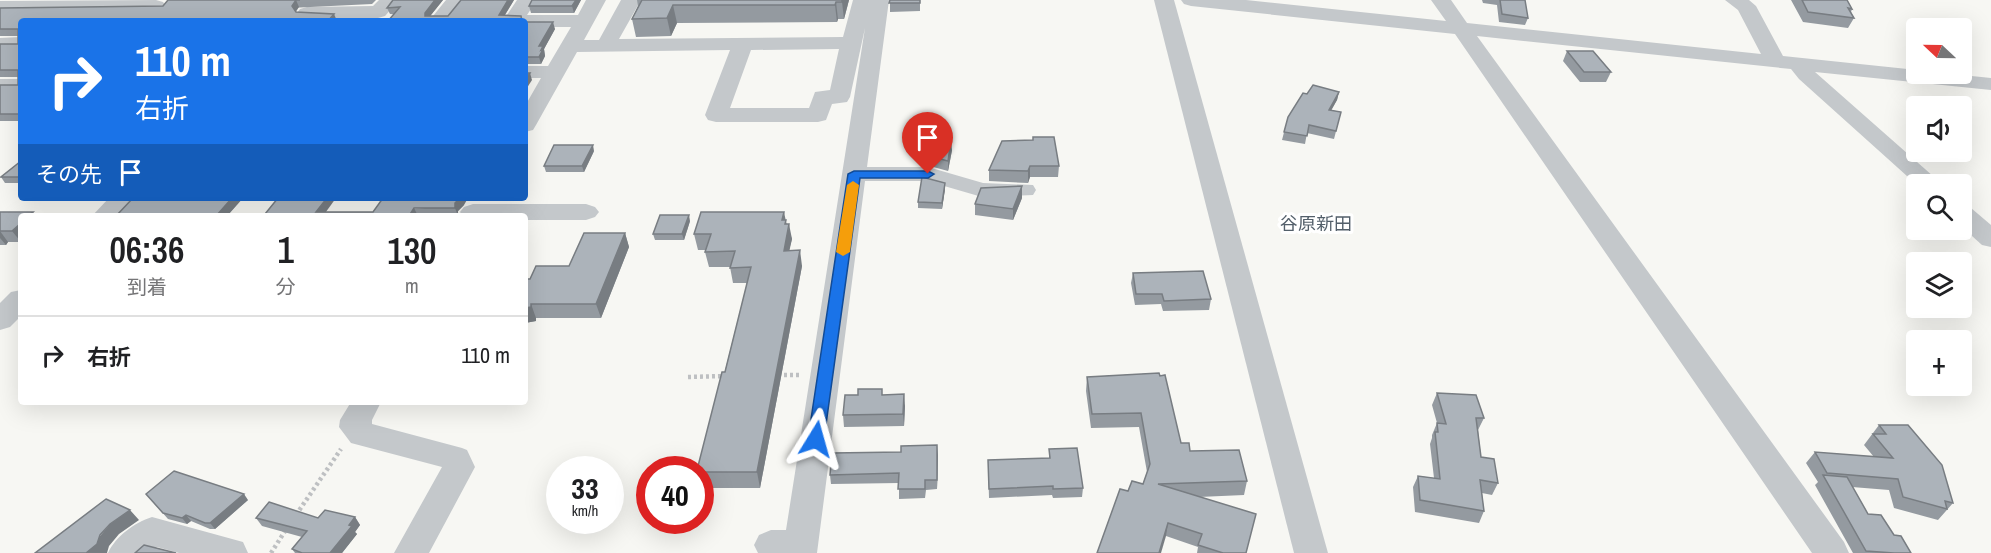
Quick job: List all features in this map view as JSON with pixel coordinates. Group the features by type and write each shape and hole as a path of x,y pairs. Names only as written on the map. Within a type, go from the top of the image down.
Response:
{"street":[{"path":"309,11 378,12 389,0"},
{"path":"441,18 456,0"},
{"path":"515,18 526,0"},
{"path":"528,120 596,0"},
{"path":"605,46 631,0"},
{"path":"743,44 716,115 818,115 823,96 839,97 863,0"},
{"path":"791,548 825,375 879,0"},
{"path":"1164,0 1311,553"},
{"path":"1192,0 1991,84"},
{"path":"1441,0 1832,553"},
{"path":"1735,0 1746,6 1775,61"},
{"path":"4,10 164,3"},
{"path":"146,18 164,3"},
{"path":"528,21 585,21"},
{"path":"0,44 18,43"},
{"path":"570,46 851,43"},
{"path":"1797,63 1806,75 1919,174"},
{"path":"528,72 555,72"},
{"path":"0,85 18,85"},
{"path":"854,174 928,174 982,190 1024,190"},
{"path":"108,213 120,201"},
{"path":"475,209 586,213"},
{"path":"1972,222 1991,239"},
{"path":"0,320 18,302"},
{"path":"362,416 362,434 456,459 459,467 411,553"},
{"path":"125,553 152,531 231,553"}],"path":[{"path":"772,376 825,375"},
{"path":"688,377 736,376"},
{"path":"271,553 362,416"}],"building":[{"path":"168,0 296,0 292,6 296,12 334,14 331,18 18,18 18,29 0,29 0,8 163,6"},
{"path":"393,0 435,0 425,16 448,16 461,0 508,0 499,15 521,16 521,18 391,18 400,7 387,8"},
{"path":"532,0 576,0 572,6 529,6"},
{"path":"642,0 842,0 842,2 836,2 835,5 673,5 667,18 632,19"},
{"path":"890,0 920,0 920,3 889,3"},
{"path":"1500,0 1525,0 1528,18 1502,14"},
{"path":"1802,0 1847,0 1852,9 1848,8 1854,18 1808,12"},
{"path":"528,22 553,22 539,46 543,46 541,50 543,49 539,57 528,57"},
{"path":"0,44 18,44 18,70 0,70"},
{"path":"1567,51 1593,51 1611,72 1584,72"},
{"path":"0,85 18,85 18,114 0,114"},
{"path":"1313,85 1339,92 1329,110 1341,112 1336,131 1309,125 1307,136 1284,132 1288,117 1303,93 1307,94"},
{"path":"1033,137 1054,137 1059,166 1030,166 1028,171 989,170 1002,141 1033,140"},
{"path":"951,140 948,161 925,155 928,141"},
{"path":"554,145 593,145 582,166 544,166"},
{"path":"18,163 18,177 1,177"},
{"path":"922,177 945,183 942,203 918,202"},
{"path":"1022,186 1013,209 975,204 981,188"},
{"path":"130,201 229,201 219,213 119,213"},
{"path":"276,201 325,201 316,212 373,212 381,201 457,201 455,208 414,208 411,213 266,213"},
{"path":"0,212 33,212 18,213 18,226 12,231 0,231"},
{"path":"701,212 784,212 782,220 786,220 785,224 789,224 784,251 800,250 757,472 714,472 714,456 701,456 722,372 725,372 751,267 730,268 735,251 705,252 711,234 694,234"},
{"path":"660,215 689,215 682,234 653,234"},
{"path":"584,233 625,233 596,304 531,304 531,307 528,308 528,279 536,266 569,266"},
{"path":"1203,271 1211,299 1164,301 1162,294 1136,294 1133,273"},
{"path":"1159,373 1160,376 1165,375 1181,443 1189,443 1190,451 1239,450 1247,481 1158,484 1256,514 1246,553 1223,553 1198,545 1202,534 1168,523 1159,553 1097,553 1120,489 1128,491 1132,481 1143,484 1150,464 1141,413 1092,414 1087,377"},
{"path":"858,389 882,389 882,395 904,394 903,414 843,415 845,395 858,395"},
{"path":"1437,393 1476,395 1484,418 1476,418 1481,457 1494,459 1498,483 1480,480 1484,511 1420,500 1418,476 1440,479 1435,432 1438,432 1437,423 1446,424"},
{"path":"1879,425 1908,425 1942,465 1953,503 1945,501 1947,509 1903,497 1898,479 1827,473 1815,452 1893,458 1873,434 1886,434"},
{"path":"937,445 937,480 925,480 925,489 898,489 899,473 830,475 832,453 901,452 901,446"},
{"path":"1077,448 1083,488 1053,489 1053,486 989,489 988,460 1050,458 1049,449"},
{"path":"174,471 244,494 210,523 186,515 182,518 163,513 146,494"},
{"path":"1823,475 1847,477 1868,514 1881,515 1894,535 1901,536 1911,553 1866,551"},
{"path":"106,499 130,510 110,524 100,535 97,544 86,553 35,553"},
{"path":"269,502 318,518 325,510 355,517 349,525 352,526 330,553 302,553 292,549 307,531 256,518"},
{"path":"144,545 176,553 135,553"}],"slow traffic":[{"path":"843,252 853,185"}],"district":[{"name":"谷原新田","path":"1316,223"}],"route":[{"path":"816,439 854,174 928,174"}]}
